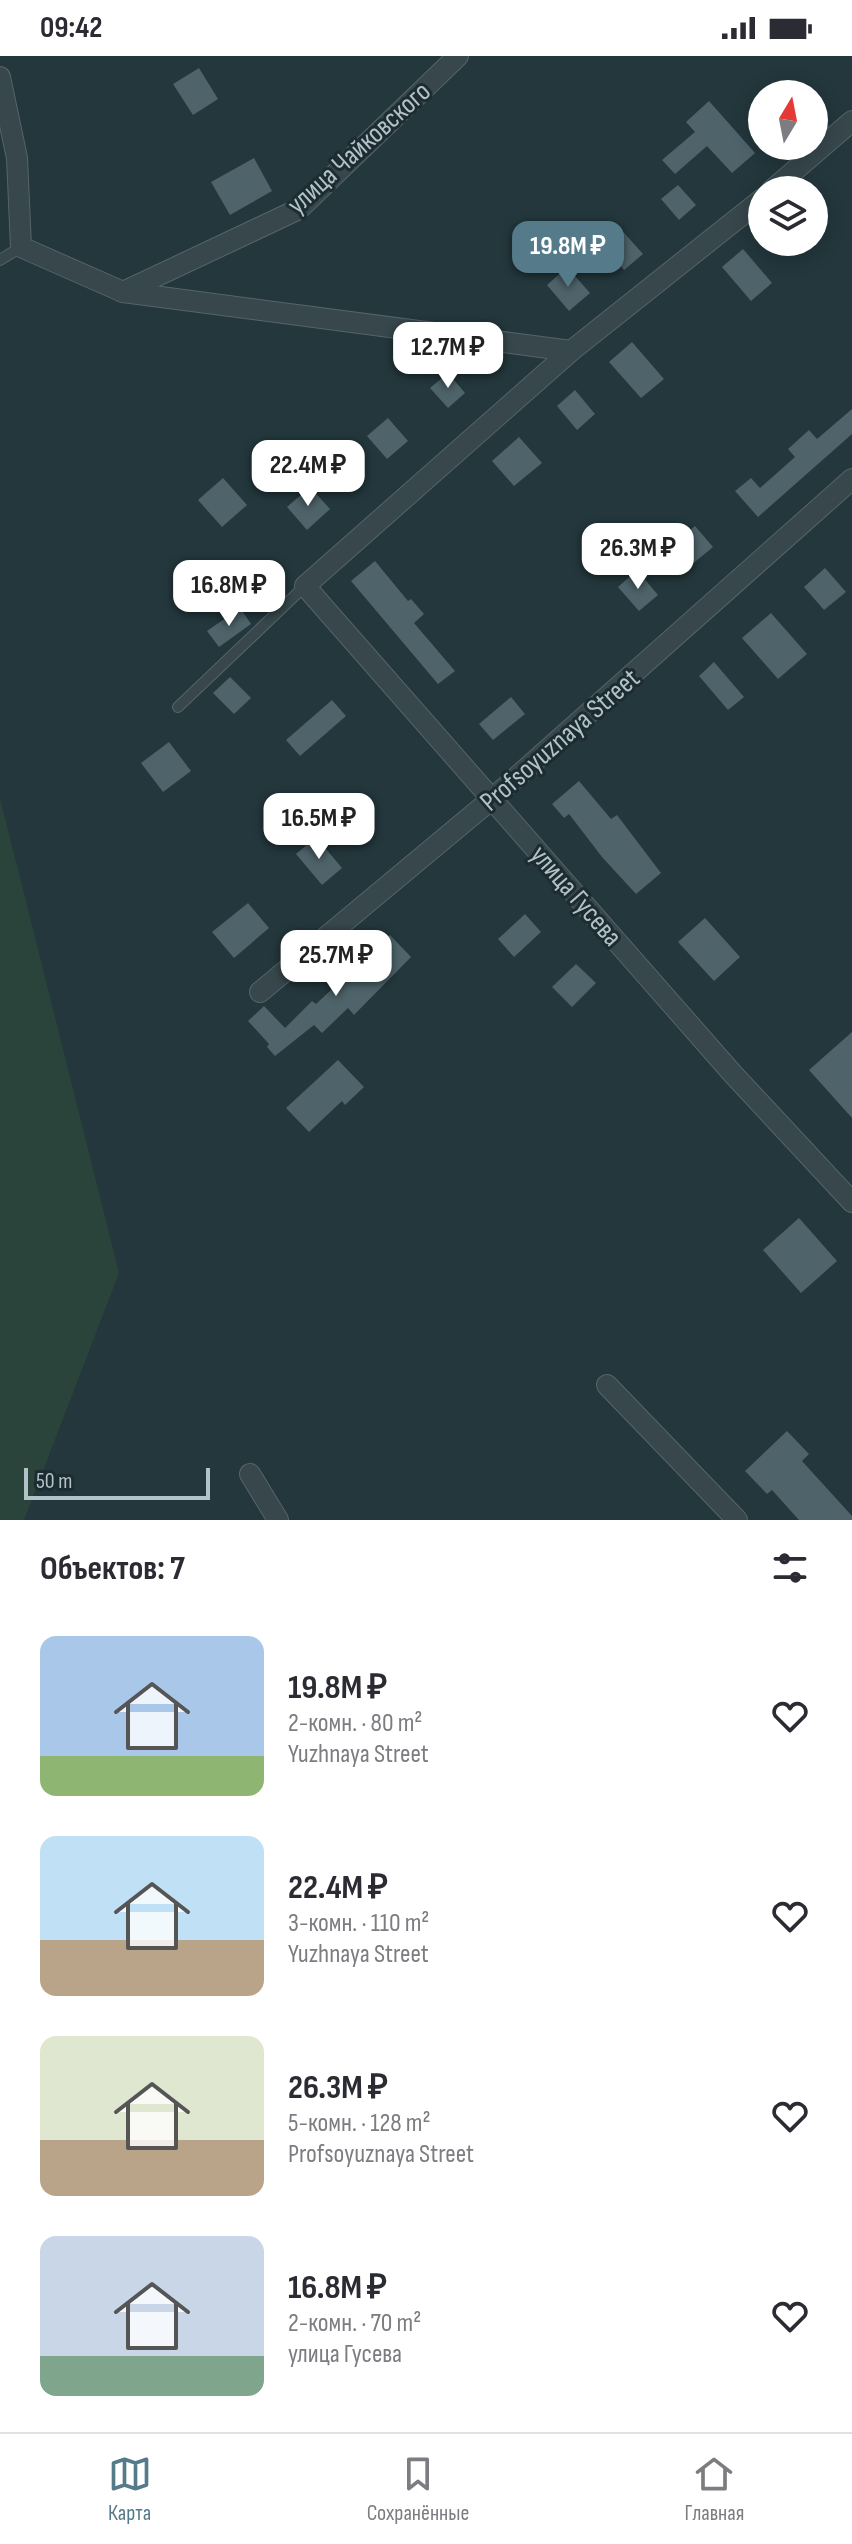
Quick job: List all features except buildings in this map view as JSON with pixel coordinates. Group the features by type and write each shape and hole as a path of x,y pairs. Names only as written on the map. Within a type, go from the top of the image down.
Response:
{"street":[{"name":"улица Чайковского","path":"123,292 299,209 458,56"},
{"path":"0,77 17,158 21,247 123,292 571,351"},
{"path":"788,176 852,121"},
{"path":"305,586 571,351 748,210"},
{"name":"Profsoyuznaya Street","path":"260,992 493,798 852,479"},
{"name":"улица Гусева","path":"305,586 732,1073 852,1202"},
{"path":"607,1385 737,1520"},
{"path":"250,1474 278,1520"}],"lane":[{"path":"0,260 21,247"},
{"path":"178,707 305,586"}],"green space":[{"path":"0,798 119,1273 24,1520 0,1520"}]}
